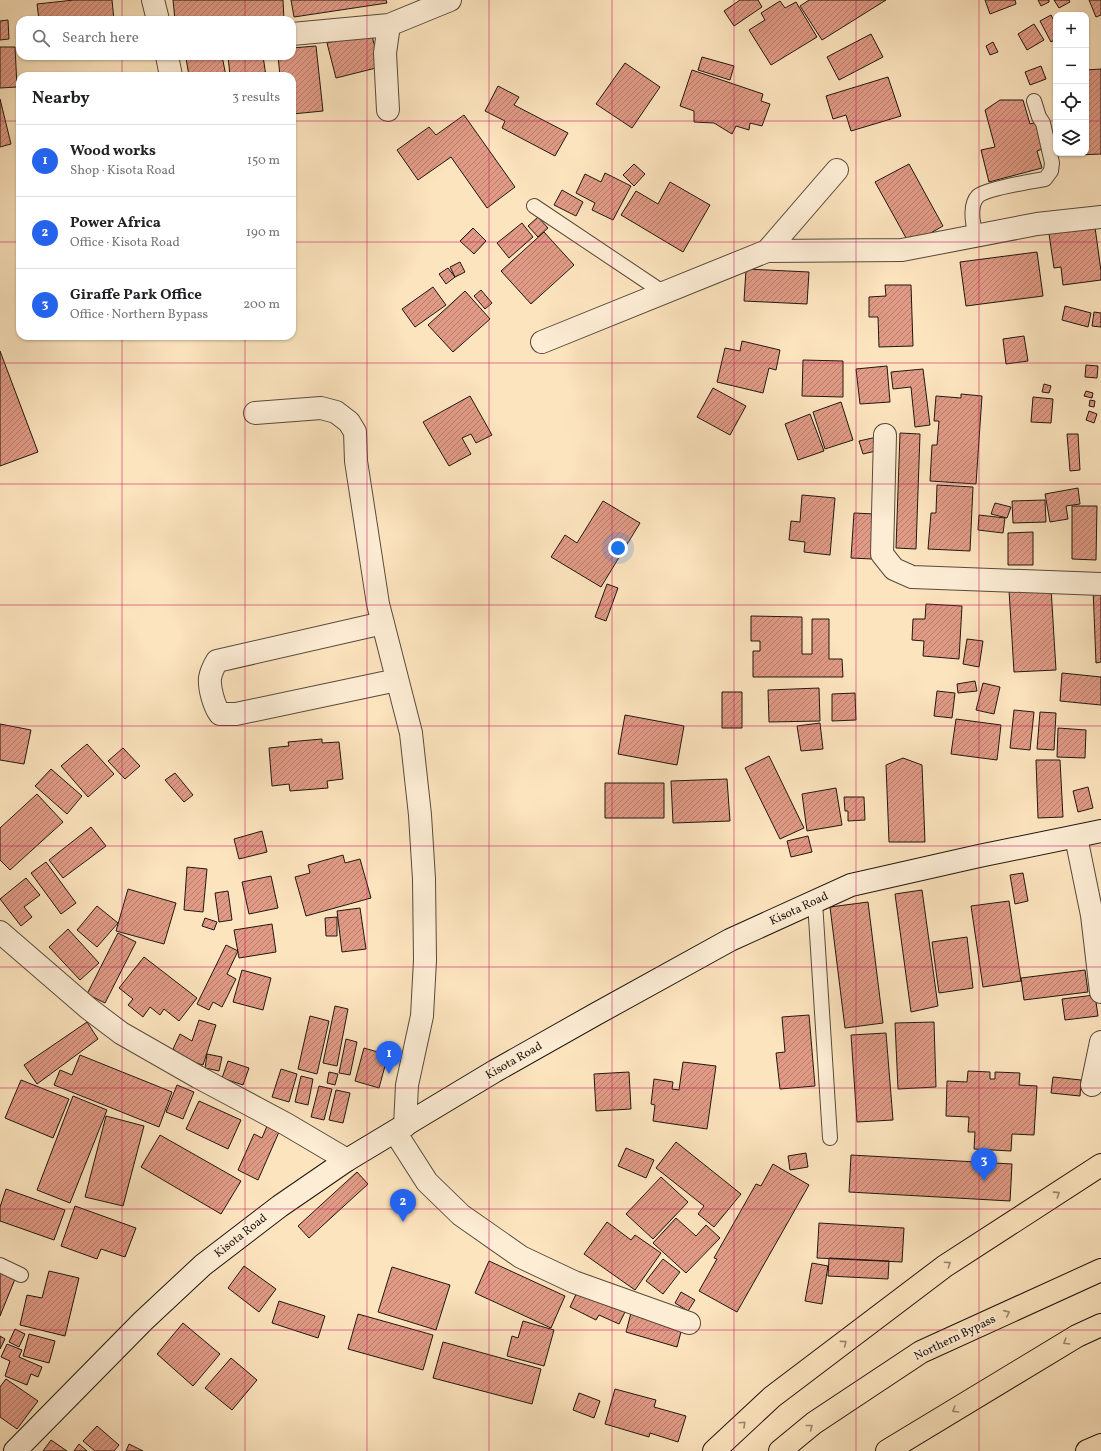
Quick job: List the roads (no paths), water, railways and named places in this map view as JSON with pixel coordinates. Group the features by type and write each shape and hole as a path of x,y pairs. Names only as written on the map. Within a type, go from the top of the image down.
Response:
{"highway":[{"path":"714,1451 772,1397 945,1266 1101,1165"},
{"name":"Northern Bypass","path":"780,1451 814,1423 921,1352 1101,1270"},
{"path":"887,1451 1077,1336 1101,1325"},
{"path":"1086,1451 1101,1445"}],"street":[{"path":"153,0 157,16"},
{"path":"296,34 390,25 450,0"},
{"path":"388,110 386,53 390,25"},
{"path":"167,60 170,72"},
{"path":"767,251 837,170"},
{"path":"542,342 767,251 902,250 1037,224 1101,217"},
{"path":"255,413 321,408 336,412 349,422 355,432 356,461 378,604 411,733 420,815 424,879 425,960 422,1016 407,1085 400,1129 427,1182 461,1215 521,1257 574,1282 689,1323"},
{"path":"885,435 882,554 894,569 912,577 1101,584"},
{"path":"383,623 217,661 212,670 210,680 215,707 220,714 236,714 397,680"},
{"name":"Kisota Road","path":"15,1451 143,1321 203,1265 280,1206 347,1160 496,1071 730,940 851,885 979,856 1101,831"},
{"path":"1076,837 1092,915 1101,992"},
{"path":"0,932 88,1008 120,1033 286,1124 347,1160"},
{"path":"1092,1085 1101,1042"}],"lane":[{"path":"976,236 973,215 974,203 979,196 992,191 1045,179 1050,171 1052,163 1043,123 1039,117 1034,101"},
{"path":"534,206 664,293"},
{"path":"815,902 830,1138"},
{"path":"0,1265 21,1275"}],"place":[{"name":"Wood works","path":"389,1074"},
{"name":"Giraffe Park Office","path":"984,1181"},
{"name":"Power Africa","path":"403,1222"}]}
